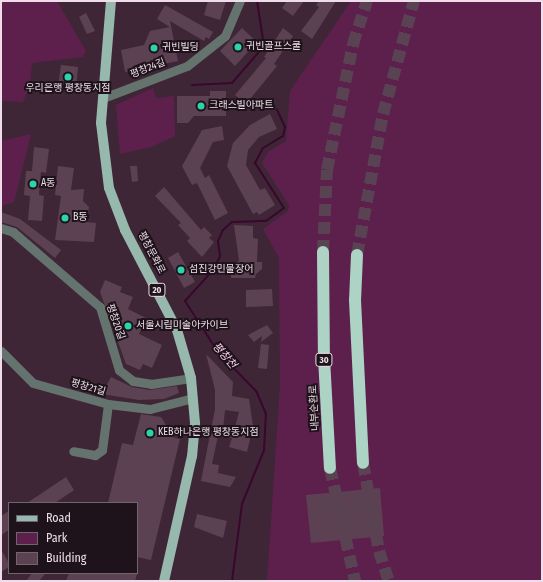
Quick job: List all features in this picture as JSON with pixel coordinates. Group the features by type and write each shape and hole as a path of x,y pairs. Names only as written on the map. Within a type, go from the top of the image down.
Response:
{"highway":[{"name":"내부순환로","path":"323,252 324,358 330,468"},
{"path":"357,255 355,308 363,463"}],"main road":[{"name":"평창문화로","path":"111,1 103,98 102,145 112,199 177,330 191,378 193,398 192,456 164,581"}],"street":[{"name":"평창24길","path":"103,98 187,66 225,36 240,1"},
{"name":"평창20길","path":"1,228 13,232 100,307 119,370 133,381 151,384 191,378"},
{"name":"평창21길","path":"1,351 33,383 108,404 102,450 95,455 73,451"},
{"path":"108,404 150,409 193,398"}],"green space":[{"path":"1,1 57,1 86,51 83,57 32,63 30,84 23,102 1,101"},
{"path":"351,1 542,1 542,581 267,581 280,386 279,258 263,229 288,211 289,205 262,163 268,152 286,141 290,91"},
{"path":"153,88 156,98 174,96 175,136 151,147 120,154 116,105"},
{"path":"31,134 14,202 1,206 1,141"}],"building":[{"path":"208,1 226,1 220,20 204,15"},
{"path":"287,1 304,1 293,16 282,8"},
{"path":"319,1 336,1 312,39 301,31 319,7 316,5"},
{"name":"귀빈빌딩","path":"165,5 213,32 209,39 206,37 204,41 170,21 178,61 125,72 121,50 144,45 150,31 170,27 157,19"},
{"path":"86,13 95,31 87,34 79,17"},
{"name":"귀빈골프스쿨","path":"242,28 257,42 235,66 220,51"},
{"path":"283,28 293,36 274,64 277,66 246,104 235,95 266,58 264,57"},
{"name":"우리은행 평창동지점","path":"61,65 78,67 76,89 58,87"},
{"name":"크래스빌아파트","path":"210,91 226,91 226,116 194,116 188,123 177,123 177,96 210,96"},
{"path":"270,114 277,129 259,137 248,150 246,165 260,190 265,188 275,205 259,215 257,212 253,214 227,166 233,143 250,125"},
{"path":"222,126 224,140 213,142 200,168 205,178 209,175 228,213 215,220 197,183 192,185 182,166 202,130"},
{"name":"A동","path":"34,147 49,149 46,173 41,172 39,195 44,196 42,221 28,220 30,196 24,195 26,171 32,171"},
{"path":"58,166 74,168 71,190 84,189 83,201 89,207 87,222 96,223 94,242 55,240 61,196 55,195"},
{"path":"130,166 137,166 138,181 132,182"},
{"path":"164,187 201,230 204,227 212,235 209,238 214,242 202,257 187,241 190,238 178,225 181,223 155,196"},
{"path":"1,212 20,219 61,250 55,258 17,227 1,222"},
{"path":"234,225 253,226 253,238 258,239 257,262 262,262 262,269 256,274 255,278 231,278 231,266 239,261"},
{"name":"섬진강민물장어","path":"178,252 195,282 184,288 168,258"},
{"name":"서울시립미술아카이브","path":"105,280 122,287 120,292 133,297 128,309 146,318 139,334 162,345 152,368 143,364 140,370 126,364 100,292"},
{"path":"272,289 273,306 246,307 246,290"},
{"path":"267,325 273,333 261,342 262,336 254,342 248,335"},
{"path":"261,344 269,345 267,369 258,368"},
{"path":"206,354 233,382 232,396 249,399 253,426 247,452 229,447 232,438 218,436 212,464 219,465 218,473 236,477 230,487 201,481 215,409 215,390","holes":["225,410 239,412 234,431 223,429"]},
{"path":"111,377 132,387 150,390 177,386 179,393 164,399 139,400 102,394"},
{"path":"141,414 161,417 166,425 164,435 180,439 151,560 138,557 138,502 108,502 122,443 133,445"},
{"path":"66,477 74,490 56,502 28,502"},
{"path":"380,488 384,536 311,543 306,495"},
{"path":"8,512 8,531 1,535 1,516"},
{"path":"197,514 227,521 223,538 194,527"},
{"path":"1,550 8,561 8,568 1,572"},
{"path":"31,574 45,574 39,581 26,581"},
{"path":"69,574 137,574 135,581 66,581"}],"waterway":[{"name":"평창천","path":"192,85 232,83 264,46 257,1"},
{"name":"평창천","path":"232,581 242,504 264,450 266,414 256,391 218,352 185,301 214,269 220,256 218,241 223,230 232,222 266,221 284,208 255,163 263,148 283,136 285,127 277,110"}],"tunnel":[{"path":"323,252 327,170 353,44 367,1"},
{"path":"357,255 383,114 414,1"},
{"path":"363,463 379,551 389,581"},
{"path":"330,468 355,581"}],"place":[{"name":"귀빈골프스쿨","path":"238,47"},
{"name":"귀빈빌딩","path":"154,48"},
{"name":"우리은행 평창동지점","path":"68,77"},
{"name":"크래스빌아파트","path":"201,106"},
{"name":"A동","path":"33,184"},
{"name":"B동","path":"65,218"},
{"name":"섬진강민물장어","path":"181,270"},
{"name":"서울시립미술아카이브","path":"128,326"},
{"name":"KEB하나은행 평창동지점","path":"150,433"}]}
